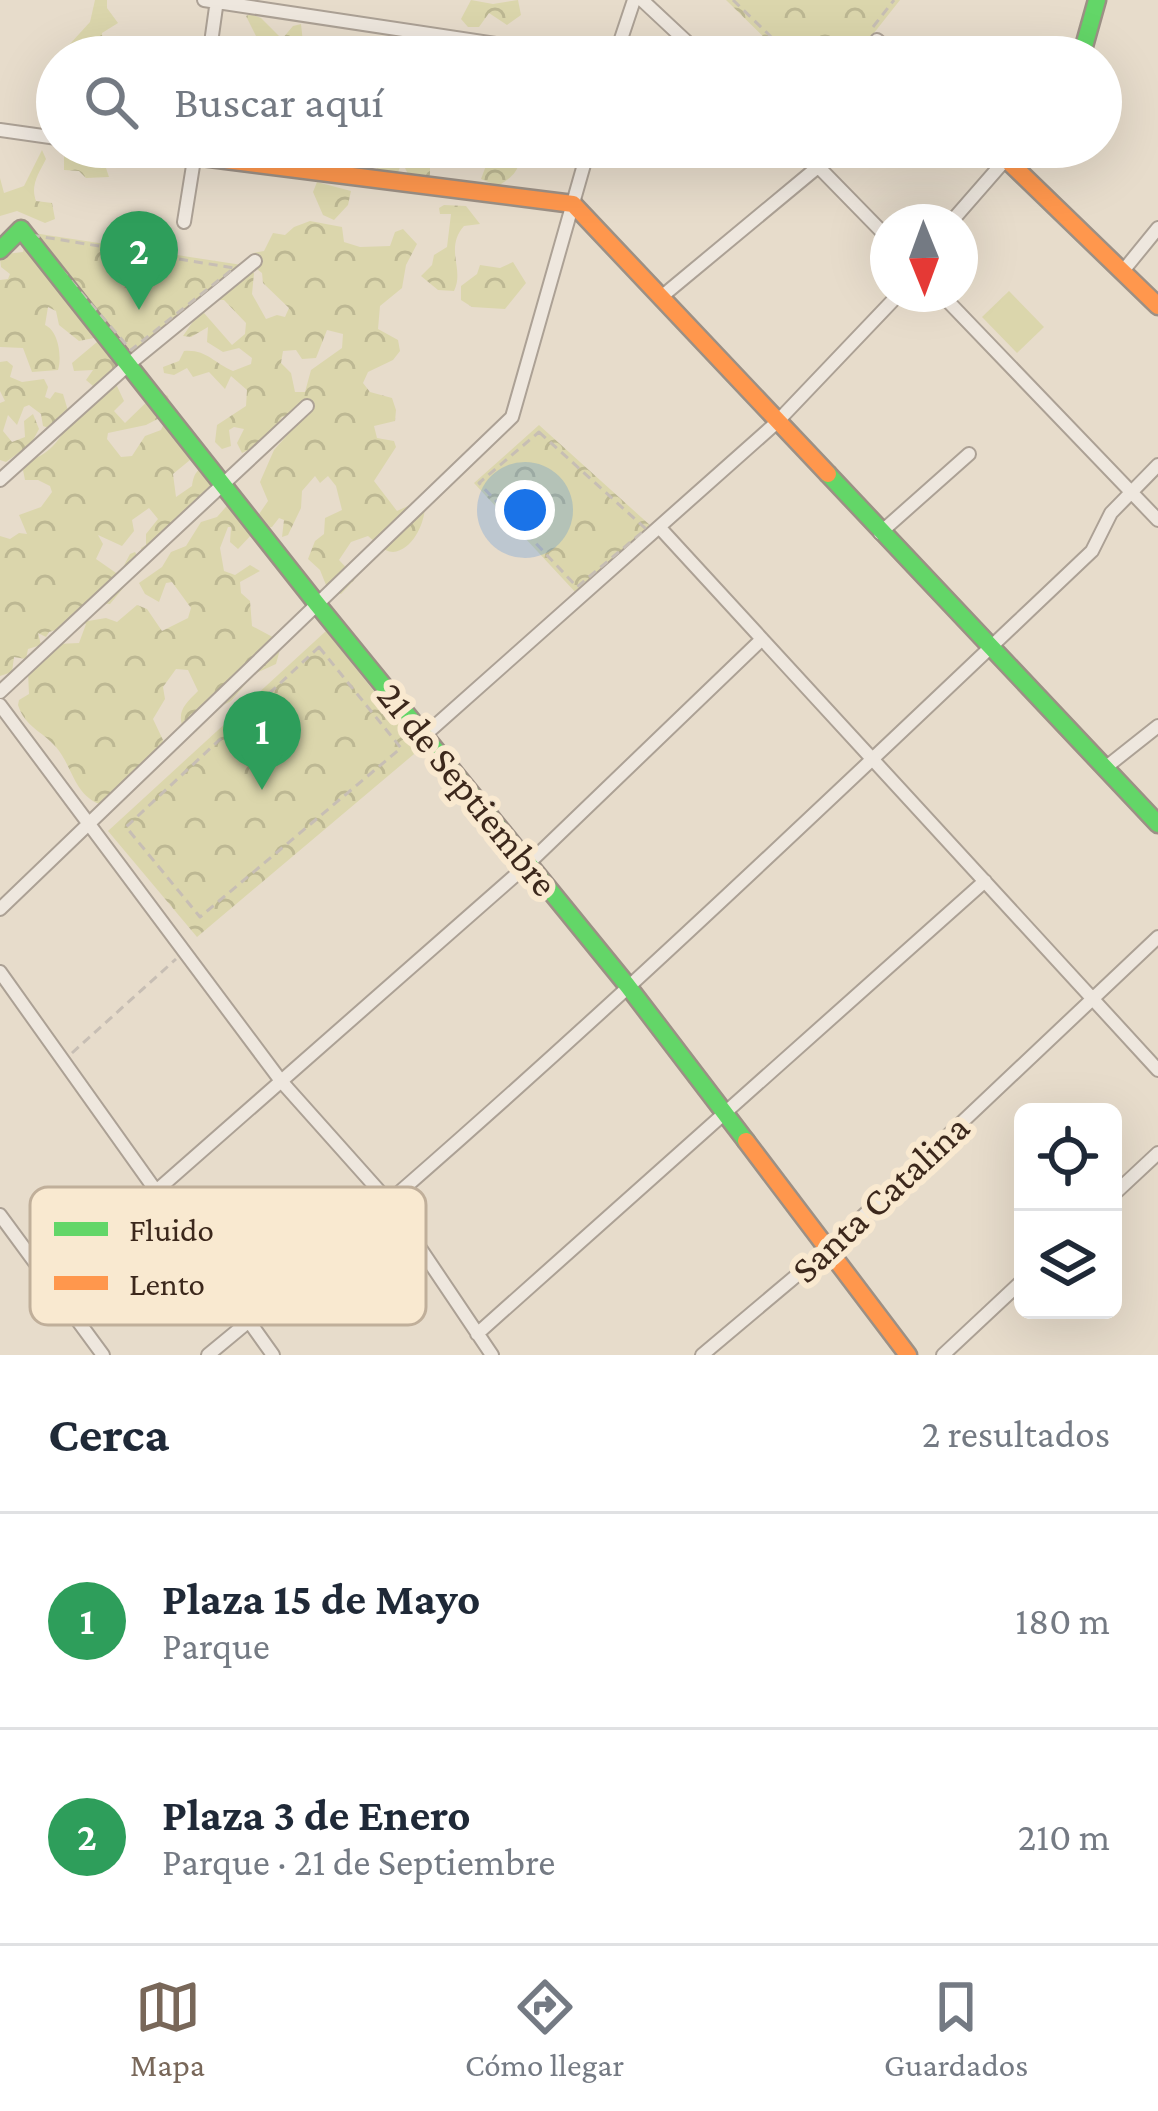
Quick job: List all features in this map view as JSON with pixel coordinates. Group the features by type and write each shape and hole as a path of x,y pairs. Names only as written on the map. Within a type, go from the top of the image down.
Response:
{"street":[{"path":"623,36 638,0 679,36"},
{"path":"1087,36 1097,0"},
{"path":"210,36 213,1 444,36"},
{"path":"0,130 36,135"},
{"path":"184,222 192,168"},
{"path":"311,168 573,204 1158,824"},
{"path":"0,909 512,417 584,168"},
{"path":"660,298 817,168"},
{"path":"821,168 870,219"},
{"path":"965,204 992,168"},
{"path":"1022,168 1158,306"},
{"path":"1123,271 1158,228"},
{"name":"21 de Septiembre","path":"0,250 21,230 316,604 627,985 908,1355"},
{"path":"0,480 129,364 255,261"},
{"path":"426,734 776,423 882,312"},
{"path":"957,312 1158,520"},
{"path":"0,692 308,406"},
{"path":"880,533 969,454"},
{"path":"405,1187 873,759 1092,551 1112,513 1158,465"},
{"path":"653,528 762,639 1158,1070"},
{"path":"161,1187 527,866 762,639"},
{"path":"0,705 280,1081 375,1187"},
{"path":"1105,768 1158,725"},
{"path":"477,1334 985,881"},
{"name":"Santa Catalina","path":"702,1355 828,1250 1158,937"},
{"path":"0,972 151,1187"},
{"path":"1122,1187 1158,1153"},
{"path":"0,1214 30,1256"},
{"path":"426,1258 492,1355"},
{"path":"943,1355 1014,1288"},
{"path":"81,1325 103,1355"},
{"path":"208,1355 244,1325"},
{"path":"250,1325 273,1355"}],"path":[{"path":"733,0 770,36"},
{"path":"31,235 122,250 234,268 131,350 31,235"},
{"path":"539,432 653,528 577,587 479,483 539,432"},
{"path":"319,647 401,748 200,917 126,827 319,647"},
{"path":"62,1063 184,952"}],"green space":[{"path":"95,0 107,0 118,23 102,36 77,36 90,22"},
{"path":"471,0 493,4 518,0 521,15 507,25 489,13 479,27 468,27 461,19"},
{"path":"726,0 900,0 872,36 763,36"},
{"path":"246,16 261,18 279,36 256,36"},
{"path":"301,24 302,36 285,36 293,26"},
{"path":"36,162 36,168 42,168 34,190 36,201 52,203 55,219 45,223 17,211 0,216 0,178 4,193 24,186"},
{"path":"106,168 109,177 86,178 79,171 64,170"},
{"path":"377,168 400,168 397,175"},
{"path":"405,168 430,168 430,178 411,180"},
{"path":"485,168 517,168 498,186 481,179"},
{"path":"317,182 351,191 348,205 334,220 323,215 313,192"},
{"path":"444,205 466,206 480,224 464,226 458,234 454,291 438,290 421,276 434,255 447,247 451,214 440,214"},
{"path":"310,221 342,227 344,242 360,247 390,246 395,232 403,229 417,244 406,265 402,288 380,306 378,329 398,340 400,351 393,360 368,372 363,383 370,392 392,398 396,410 395,421 374,426 377,438 394,441 396,447 374,481 397,511 425,503 423,518 413,540 400,550 386,550 368,536 351,542 339,560 356,578 341,594 328,590 320,570 308,559 315,541 324,534 325,518 342,510 328,476 320,483 315,476 302,491 301,508 288,535 282,537 284,520 279,518 272,527 261,529 255,520 268,501 260,482 274,450 296,425 293,417 282,417 267,442 242,453 237,443 244,429 234,427 229,430 231,446 222,449 215,442 217,425 246,406 247,390 231,376 225,389 209,372 193,377 187,368 174,375 164,373 163,367 179,361 184,351 204,354 233,371 251,364 252,358 239,348 223,352 207,342 208,327 191,337 183,336 204,313 232,345 245,334 246,323 224,300 218,300 221,283 130,355 99,337 79,341 59,325 56,311 48,307 45,325 58,345 58,370 32,372 23,348 0,347 0,280 10,274 1,267 0,259 23,252 27,232 242,265 254,273 252,294 266,319 285,317 289,308 263,283 262,273 253,266 253,253 264,251 273,233 285,235","holes":["327,330 343,334 342,348 311,370 305,392 295,392 291,373 281,363 283,351 296,350 302,359 316,358"]},
{"path":"513,262 526,283 505,309 472,307 461,300 461,286 477,274 480,265 500,268"},
{"path":"1009,291 1044,327 1017,353 982,317"},
{"path":"97,342 118,359 112,378 93,386 86,380 93,370 74,371 72,363"},
{"path":"0,362 13,366 10,377 22,382 44,379 45,397 50,399 55,392 63,394 69,414 51,429 43,426 41,414 29,405 17,425 8,415 3,431 12,442 25,437 24,421 33,414 39,429 31,444 6,462 0,460 0,403 5,401 0,391"},
{"path":"116,384 124,401 114,411 125,423 158,391 168,396 171,412 146,425 108,433 107,439 121,457 132,456 145,436 161,430 166,419 191,427 193,432 190,460 173,474 176,497 210,463 226,472 225,478 170,524 145,556 141,548 158,519 149,508 132,520 134,531 122,546 98,535 103,544 96,559 119,575 130,554 135,552 138,557 124,587 110,604 98,603 88,621 106,618 117,622 137,605 147,609 162,631 188,618 191,608 172,582 166,583 159,602 145,594 139,583 162,567 171,552 186,546 201,522 217,517 232,500 254,532 238,549 230,542 228,527 220,548 224,571 235,575 250,565 260,571 240,582 241,593 250,601 252,626 282,642 276,664 254,674 231,701 210,712 196,732 184,731 181,714 198,691 188,670 176,669 163,687 165,699 153,719 163,740 162,751 102,805 85,795 62,755 29,724 18,705 29,694 28,672 57,644 79,643 86,624 49,632 46,637 38,633 41,645 28,649 26,659 14,657 12,672 0,676 0,536 10,539 27,534 19,515 41,507 52,492 38,480 25,480 26,466 53,446 79,413 94,405 94,395"},
{"path":"539,425 652,527 577,594 474,483"},
{"path":"326,631 420,749 197,937 108,831"}],"traffic: fast":[{"path":"1087,36 1097,0"},
{"path":"0,250 21,229 627,985 746,1141"},
{"path":"828,474 1158,824"}],"traffic: slow":[{"path":"289,168 573,204 828,474"},
{"path":"1015,168 1158,306"},
{"path":"746,1141 908,1355"}],"place":[{"name":"Plaza 3 de Enero","path":"139,310"},
{"name":"Plaza 15 de Mayo","path":"262,790"}]}
